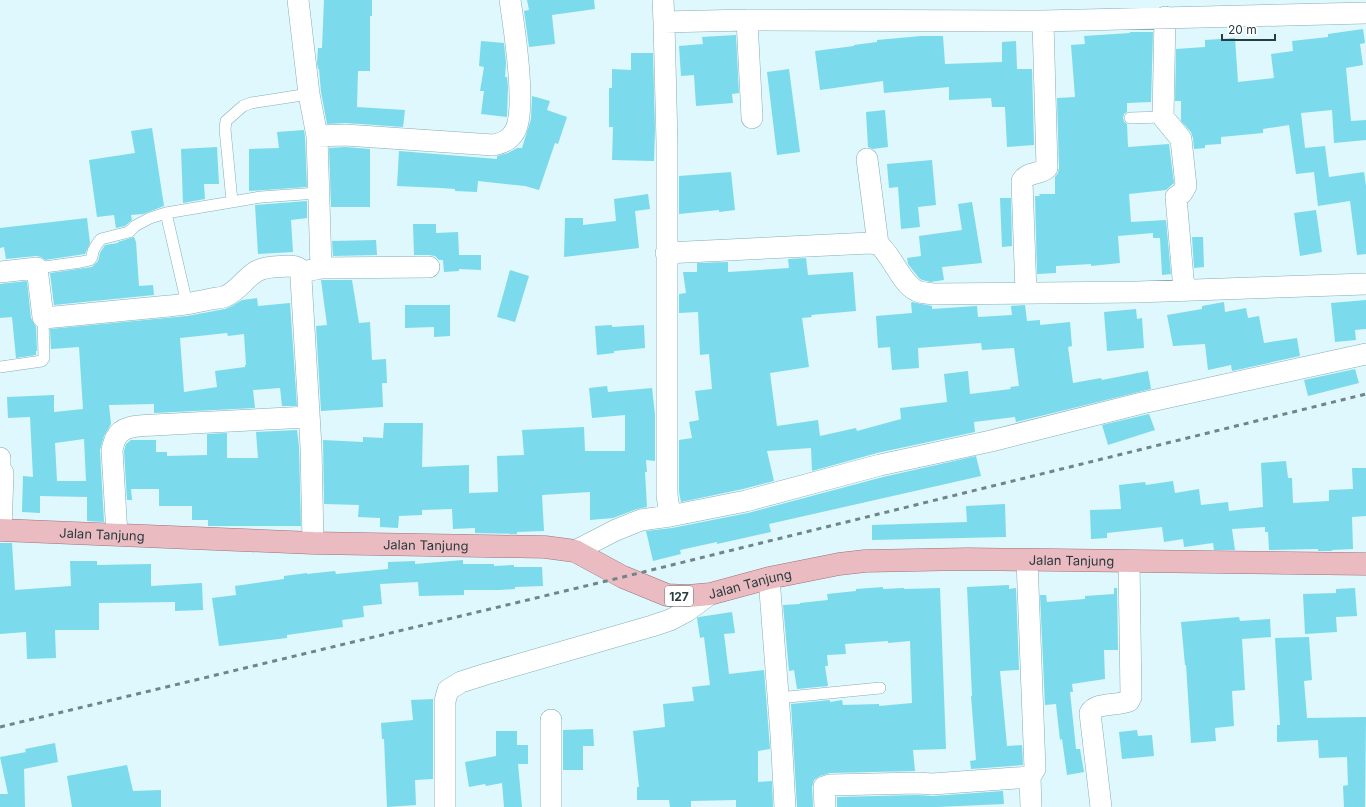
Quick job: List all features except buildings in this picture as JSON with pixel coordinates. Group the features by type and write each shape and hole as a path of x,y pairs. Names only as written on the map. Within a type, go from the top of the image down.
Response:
{"main road":[{"name":"Jalan Tanjung","path":"0,530 313,543 545,547 576,551 623,577 667,595 688,596 710,594 769,578 839,564 865,561 1026,560 1366,564"}],"street":[{"path":"298,0 309,94 317,136 318,193 312,271"},
{"path":"317,136 345,135 493,145 501,144 508,140 516,129 519,120 520,101 517,55 510,0"},
{"path":"663,0 666,144 667,495 670,516"},
{"path":"664,22 747,20 1043,21 1366,13"},
{"path":"1165,17 1163,116 1181,139 1186,186 1182,193 1176,197 1184,290"},
{"path":"747,20 752,118"},
{"path":"1026,293 1022,181 1030,174 1044,172 1048,168 1043,21"},
{"path":"867,159 878,244 890,256 907,284 917,291 933,294 1026,293 1366,284"},
{"path":"666,253 870,243 878,244"},
{"path":"0,272 37,268 44,318 187,304 226,296 240,287 251,275 259,270 269,267 293,266 302,271 312,271 428,267"},
{"path":"312,271 301,278 301,282 311,447 313,543"},
{"path":"576,551 616,530 641,520 670,516 746,501 880,465 991,441 1142,403 1366,354"},
{"path":"117,535 112,450 116,437 124,429 154,425 308,417"},
{"path":"0,458 0,470 3,473 0,530"},
{"path":"1026,560 1035,769 1030,777 1031,807"},
{"path":"1101,807 1090,713 1097,706 1125,703 1129,701 1131,697 1130,561"},
{"path":"769,578 785,807"},
{"path":"445,807 445,701 448,690 461,682 486,674 670,620 687,611 710,594"},
{"path":"551,720 552,807"},
{"path":"825,807 824,787 830,785 932,784 1030,777"}],"lane":[{"path":"232,201 225,129 226,122 243,106 251,103 309,94"},
{"path":"1130,118 1163,116"},
{"path":"37,268 90,260 97,244 101,239 129,232 150,218 166,213 261,197 318,193"},
{"path":"166,213 187,304"},
{"path":"0,367 42,361 44,358 43,317"},
{"path":"778,698 880,688"}],"railway":[{"path":"0,727 623,577 1366,394"}]}
